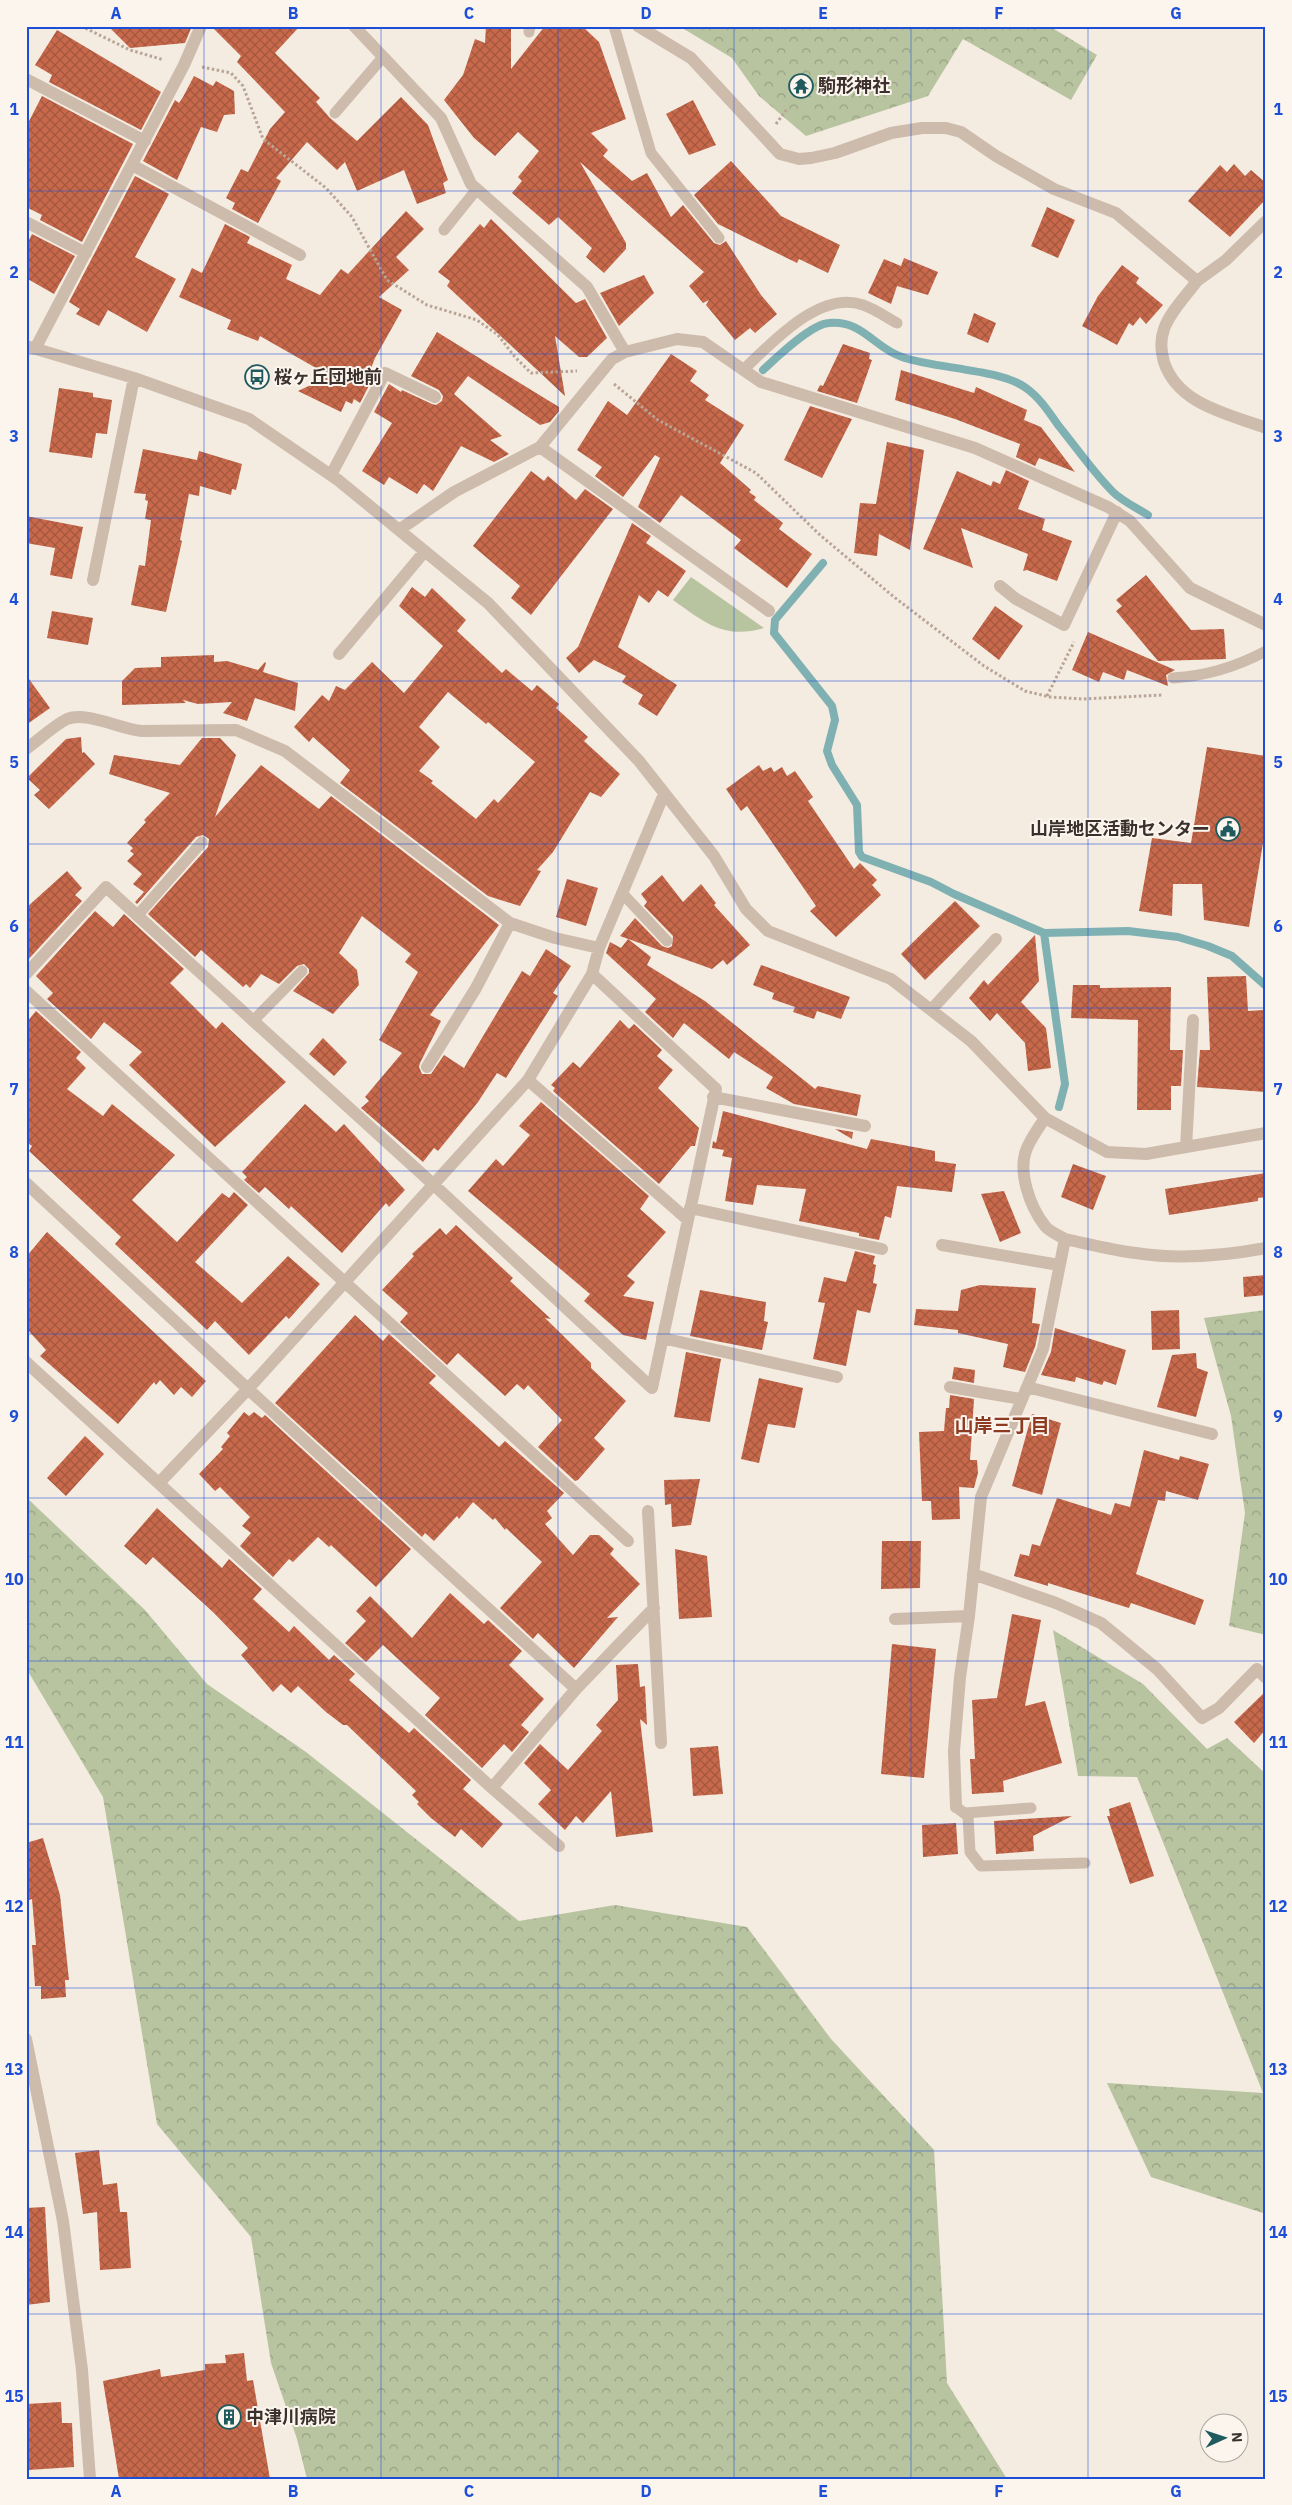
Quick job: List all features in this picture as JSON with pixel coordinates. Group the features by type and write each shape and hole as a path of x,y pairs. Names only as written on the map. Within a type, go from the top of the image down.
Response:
{"street":[{"path":"202,26 184,65 86,253 31,348 134,378 248,419 331,475 488,603 639,761 714,856 746,909 768,931 891,979 971,1041 1045,1118 1107,1152 1146,1154 1266,1133"},
{"path":"354,26 441,118 471,184 587,287 625,352"},
{"path":"638,26 691,58 780,154 799,159 811,158 835,153 891,133 922,128 946,128 960,132 996,156 1054,189 1116,213 1197,281"},
{"path":"26,79 145,141"},
{"path":"132,165 300,255"},
{"path":"1266,221 1226,260 1197,281 1164,328 1160,347 1166,366 1177,387 1196,402 1266,428"},
{"path":"26,222 86,253"},
{"path":"400,530 454,492 540,447 612,359 625,352 677,339 703,342 761,382 974,448 1117,512 1130,521 1190,588 1266,625"},
{"path":"331,475 385,373 436,397"},
{"path":"93,580 134,378"},
{"path":"540,447 769,611"},
{"path":"1000,586 1016,599 1064,625 1117,512"},
{"path":"339,654 425,551"},
{"path":"26,749 66,719 79,716 128,730 236,730 285,751 510,923 555,938 599,948"},
{"path":"159,1483 248,1389 528,1080 592,974 599,948 664,794"},
{"path":"26,974 106,887 434,1185 652,1388 716,1089 592,974"},
{"path":"427,1067 476,988 510,923"},
{"path":"931,1010 996,939"},
{"path":"26,990 628,1541"},
{"path":"1186,1147 1193,1020"},
{"path":"528,1080 689,1214 882,1249"},
{"path":"714,1097 865,1126"},
{"path":"1045,1118 1027,1148 1023,1166 1026,1186 1037,1212 1046,1227 1065,1239 1136,1253 1169,1256 1205,1257 1266,1248"},
{"path":"26,1183 576,1689"},
{"path":"960,1810 954,1751 980,1497 1043,1349 1065,1239"},
{"path":"942,1245 1059,1265"},
{"path":"662,1338 837,1378"},
{"path":"26,1362 492,1788 559,1846"},
{"path":"1027,1387 1212,1434"},
{"path":"950,1388 1021,1399"},
{"path":"648,1511 662,1742"},
{"path":"973,1574 1056,1603 1100,1623 1157,1669 1202,1718 1219,1708 1257,1669 1266,1678"},
{"path":"492,1788 576,1689 654,1608"},
{"path":"895,1619 969,1616"},
{"path":"26,2039 63,2221 82,2370 90,2479"}],"lane":[{"path":"614,26 651,152 719,238"},
{"path":"335,113 383,57"},
{"path":"444,230 477,190"},
{"path":"743,370 783,333 809,314 829,305 861,304 897,323"},
{"path":"1173,678 1213,673 1242,664 1266,651"},
{"path":"137,916 202,842"},
{"path":"622,893 667,941"},
{"path":"254,1021 302,971"},
{"path":"960,1810 1031,1808"},
{"path":"960,1810 968,1816 970,1852 981,1866 1085,1863"}],"path":[{"path":"81,26 130,50 184,65 231,73 243,86 263,139 326,188 352,217 387,280 427,305 477,320 498,335 515,357 531,373 580,371 601,373 658,420 756,473 820,535 894,597 984,666 1026,691 1047,696 1082,699 1165,694"},
{"path":"1047,696 1075,640 1064,625"}],"green space":[{"path":"679,26 1049,26 1097,55 1071,100 963,39 928,96 806,136 759,96 732,58"},
{"path":"691,577 764,628 737,632 726,630 705,622 684,608 673,600"},
{"path":"1266,1310 1266,1635 1229,1626 1245,1513 1231,1416 1204,1318"},
{"path":"26,1497 145,1610 207,1684 306,1752 519,1921 615,1905 747,1927 831,2039 934,2150 947,2383 1007,2479 307,2479 297,2439 271,2363 251,2237 157,2124 103,1797 26,1668"},
{"path":"1053,1630 1143,1684 1207,1749 1227,1738 1266,1774 1266,2214 1151,2177 1107,2083 1263,2093 1137,1777 1078,1776"}],"building":[{"path":"108,26 192,26 185,43 130,48"},
{"path":"211,26 300,26 275,53 320,98 316,102 330,118 357,141 401,97 428,125 448,180 443,183 446,193 417,204 404,170 357,191 345,162 337,170 307,142 276,178 281,181 258,223 232,209 235,203 226,198 241,169 248,172 270,129 285,112 237,62 241,56"},
{"path":"486,26 511,26 511,69 545,26 582,26 599,42 626,119 591,133 608,150 603,156 632,181 647,173 671,217 683,205 714,243 720,245 726,241 761,295 777,314 755,333 750,328 735,340 706,305 709,300 703,303 689,286 704,272 580,162 626,243 626,249 604,273 586,257 592,248 558,217 549,225 512,193 522,181 518,177 539,151 518,132 495,156 474,138 444,100 463,75 475,39 485,43"},
{"path":"57,30 161,92 141,130 49,82 52,75 35,65"},
{"path":"194,76 213,86 216,81 234,91 235,114 224,115 217,132 201,127 177,180 143,161 175,100 179,103"},
{"path":"42,96 133,144 82,242 40,220 42,215 26,207 26,127"},
{"path":"693,100 716,145 689,155 666,114"},
{"path":"731,161 781,216 840,245 828,273 799,259 797,263 718,224 694,195"},
{"path":"1234,164 1245,176 1251,170 1266,183 1266,199 1230,237 1188,201 1220,165 1227,172"},
{"path":"135,176 169,194 135,257 176,279 147,332 108,310 99,326 76,314 80,309 69,302"},
{"path":"1047,207 1075,220 1058,258 1031,246"},
{"path":"406,211 424,229 396,257 409,270 379,297 402,310 375,358 370,371 375,374 360,403 354,399 352,404 346,401 341,412 298,391 330,376 260,336 258,341 227,329 231,320 179,297 192,268 202,273 225,224 250,237 247,243 292,265 286,279 320,295 341,269 348,274"},
{"path":"491,219 576,303 585,299 607,338 587,357 579,357 555,336 565,396 447,286 450,281 438,272 480,224 484,228"},
{"path":"32,234 75,256 54,294 26,278 26,246"},
{"path":"904,258 938,272 928,295 897,286 891,304 868,293 884,259 901,266"},
{"path":"1122,265 1139,278 1136,283 1163,305 1146,324 1140,317 1133,326 1129,323 1117,345 1082,326 1098,296"},
{"path":"644,275 654,293 619,326 600,293"},
{"path":"974,313 996,323 988,343 967,334"},
{"path":"437,332 559,407 559,411 550,422 540,425 468,376 454,394 502,436 490,440 509,454 494,462 461,446 433,491 424,484 417,494 389,477 384,485 362,471 392,423 374,412 389,384 401,392 402,390 432,404 436,405 442,401 443,396 439,390 411,376"},
{"path":"843,344 870,353 869,359 872,360 857,403 817,391 820,385 823,386"},
{"path":"671,354 697,371 690,381 709,395 705,400 744,425 720,463 751,490 749,492 756,497 754,500 783,523 779,529 812,554 787,588 734,548 741,540 681,495 660,523 638,507 660,458 655,455 623,497 595,476 602,467 577,450 608,401 627,415"},
{"path":"901,370 974,393 976,387 1027,410 1024,420 1041,427 1075,472 1039,458 1035,466 1016,457 1020,444 955,419 895,400"},
{"path":"59,388 93,393 93,397 112,400 107,434 96,433 92,458 49,452"},
{"path":"810,406 852,419 822,478 784,460"},
{"path":"887,442 924,450 910,550 879,534 877,556 854,553 860,503 876,504"},
{"path":"143,449 197,460 199,451 242,464 236,490 232,489 231,495 200,486 199,496 189,494 180,540 182,541 166,612 131,605 139,565 145,566 151,520 145,519 148,501 145,500 146,494 134,493"},
{"path":"1006,470 1029,481 1018,509 1045,519 1042,530 1072,541 1057,581 1027,570 1023,571 1028,554 961,528 973,568 923,549 957,471 991,486 993,481 1000,484"},
{"path":"531,471 544,481 548,476 576,500 585,489 613,509 531,615 511,598 520,586 473,546"},
{"path":"26,516 83,527 72,579 50,575 55,548 26,543"},
{"path":"632,523 651,536 646,543 686,571 668,597 658,590 649,603 639,595 618,647 677,685 657,716 638,704 643,695 622,682 626,676 594,660 579,673 566,658 578,647"},
{"path":"1146,575 1191,630 1224,629 1226,659 1158,661 1116,611 1122,606 1116,600"},
{"path":"412,587 425,597 432,588 466,620 457,631 502,673 506,669 532,691 537,685 559,704 556,708 588,737 584,741 620,774 601,797 590,792 553,852 537,870 541,871 520,906 488,896 340,783 350,770 313,737 309,742 294,727 322,695 329,701 336,686 345,690 372,662 404,693 443,646 399,606","holes":["448,692 486,724 488,722 535,762 498,803 494,799 476,819 419,771 440,747 419,727"]},
{"path":"995,606 1023,626 999,660 972,639"},
{"path":"52,611 93,618 88,645 47,638"},
{"path":"1088,632 1175,670 1166,675 1168,686 1127,670 1124,680 1103,672 1099,682 1072,670"},
{"path":"214,655 214,662 227,661 258,670 265,662 263,672 298,683 295,711 255,698 247,721 223,713 232,702 198,704 183,700 186,703 122,705 122,681 135,668 161,667 161,657"},
{"path":"26,675 50,708 26,725"},
{"path":"81,737 82,753 84,752 95,764 49,809 34,795 40,790 27,778 66,739"},
{"path":"202,738 220,738 236,755 215,817 261,765 319,809 331,796 499,925 430,1015 441,1021 420,1063 419,1067 422,1074 431,1074 444,1055 464,1068 522,971 530,976 546,949 571,966 553,993 558,996 506,1078 497,1073 478,1102 438,1151 434,1148 423,1162 361,1108 369,1101 365,1097 402,1053 379,1040 418,972 405,962 411,954 362,916 339,953 357,970 359,985 333,1014 293,991 309,973 309,969 304,964 297,966 279,984 261,974 250,988 246,984 243,987 201,950 195,957 148,914 208,847 209,839 203,835 196,837 137,904 135,902 144,892 133,884 142,874 127,861 134,854 130,851 133,848 127,843 146,822 144,820 170,793 109,774 114,755 180,765"},
{"path":"1207,747 1266,756 1266,825 1249,927 1204,920 1202,884 1173,884 1172,916 1139,911 1152,838 1191,843"},
{"path":"759,765 763,771 771,767 774,772 782,767 787,776 795,771 813,797 808,801 854,869 860,863 877,880 872,885 881,895 836,937 810,911 816,906 747,806 741,811 726,789"},
{"path":"67,871 82,888 75,895 82,901 26,962 26,908"},
{"path":"662,875 683,902 701,884 716,903 714,905 750,945 727,965 723,960 712,969 620,936 635,918 662,946 668,948 672,946 673,936 644,906 647,902 641,894"},
{"path":"567,879 598,888 586,926 556,917"},
{"path":"955,901 980,926 925,980 901,954"},
{"path":"95,911 113,927 124,914 184,969 170,983 216,1029 222,1022 286,1082 215,1147 129,1065 142,1052 104,1022 91,1039 47,999 53,993 36,976"},
{"path":"1035,935 1039,981 1021,1002 1046,1028 1051,1068 1028,1071 1025,1043 997,1013 990,1021 969,998 984,980 988,985"},
{"path":"628,939 651,957 647,965 705,1001 815,1089 818,1086 861,1095 857,1116 794,1104 766,1088 773,1077 734,1052 729,1059 684,1023 673,1038 645,1012 656,999 606,953 610,942 621,948"},
{"path":"761,965 850,997 841,1019 817,1011 814,1019 793,1012 795,1007 772,999 774,993 753,985"},
{"path":"1246,976 1248,1011 1264,1010 1266,1092 1197,1087 1200,1050 1210,1050 1207,977"},
{"path":"1073,985 1100,985 1100,988 1171,987 1170,1050 1183,1050 1181,1086 1171,1086 1171,1110 1137,1110 1138,1020 1071,1018"},
{"path":"36,1011 81,1052 76,1058 86,1068 67,1089 103,1116 112,1104 175,1155 132,1200 177,1242 222,1193 229,1198 234,1192 248,1205 195,1262 242,1303 288,1256 320,1284 289,1319 286,1316 249,1355 215,1321 207,1330 115,1244 121,1237 29,1151 32,1146 26,1142 26,1023"},
{"path":"620,1020 629,1029 634,1024 662,1050 657,1056 673,1070 658,1088 699,1128 695,1146 691,1146 659,1184 553,1091 555,1088 551,1085 573,1062 580,1068"},
{"path":"323,1038 347,1062 334,1076 309,1054"},
{"path":"541,1102 649,1196 640,1209 666,1232 627,1276 635,1282 623,1296 654,1302 646,1340 623,1335 584,1301 590,1294 468,1191 496,1159 503,1166 530,1135 519,1126"},
{"path":"305,1104 336,1132 344,1124 405,1190 389,1207 386,1203 342,1253 291,1206 289,1209 265,1187 259,1193 244,1180 247,1177 242,1172"},
{"path":"723,1111 867,1149 871,1139 935,1151 935,1161 956,1164 952,1192 897,1186 891,1218 885,1216 879,1240 859,1236 859,1233 799,1221 806,1189 757,1185 753,1205 725,1201 732,1158 722,1156 724,1150 712,1148 713,1141 716,1143"},
{"path":"835,1129 853,1132 852,1139"},
{"path":"1073,1164 1106,1176 1093,1210 1061,1197"},
{"path":"1266,1173 1266,1197 1258,1198 1258,1201 1169,1215 1165,1189"},
{"path":"1004,1191 1021,1233 1000,1242 981,1194"},
{"path":"456,1225 513,1278 510,1281 551,1319 545,1318 591,1363 591,1368 626,1401 594,1438 605,1449 578,1480 575,1481 538,1447 562,1420 528,1385 524,1390 517,1384 505,1396 458,1353 447,1365 400,1322 408,1313 382,1290 414,1256 412,1254 440,1228 446,1235"},
{"path":"47,1232 206,1381 192,1397 181,1387 174,1395 160,1380 156,1385 154,1382 118,1424 40,1356 46,1350 26,1328 26,1257"},
{"path":"855,1251 875,1256 873,1264 876,1265 873,1283 877,1284 870,1313 857,1310 846,1366 813,1359 825,1303 818,1302 824,1277 846,1282"},
{"path":"1266,1275 1266,1295 1244,1297 1243,1277"},
{"path":"980,1285 1036,1288 1032,1323 1040,1324 1035,1347 1025,1372 1003,1367 1008,1344 958,1333 958,1330 914,1325 916,1309 958,1311 961,1290"},
{"path":"700,1290 766,1302 764,1321 768,1322 762,1350 690,1336"},
{"path":"1179,1310 1180,1349 1152,1350 1151,1311"},
{"path":"355,1315 383,1341 389,1334 436,1376 429,1383 499,1447 505,1441 564,1493 547,1511 552,1518 545,1524 573,1555 590,1535 599,1535 614,1549 610,1554 640,1584 607,1618 618,1617 574,1668 538,1633 533,1639 500,1608 542,1562 506,1528 505,1530 495,1518 493,1520 473,1502 459,1519 457,1516 434,1541 425,1533 422,1537 275,1403"},
{"path":"1055,1328 1126,1350 1116,1385 1104,1381 1102,1385 1076,1377 1075,1382 1041,1375 1051,1352"},
{"path":"686,1352 721,1359 710,1422 674,1417"},
{"path":"1196,1353 1197,1368 1208,1372 1196,1417 1157,1407 1172,1355"},
{"path":"954,1367 975,1370 974,1383 952,1379"},
{"path":"759,1378 803,1388 795,1428 768,1424 759,1463 741,1459"},
{"path":"950,1395 974,1399 970,1460 977,1460 978,1473 974,1488 959,1487 960,1519 932,1520 931,1501 922,1501 919,1432 944,1431 946,1408 949,1408"},
{"path":"244,1412 249,1416 254,1412 262,1418 265,1415 411,1549 376,1587 331,1545 329,1547 318,1537 293,1562 289,1559 273,1577 240,1546 251,1533 242,1526 250,1517 220,1487 215,1491 199,1474 223,1449 221,1447 230,1436 227,1433"},
{"path":"1032,1414 1061,1423 1042,1495 1012,1486"},
{"path":"85,1436 104,1454 66,1496 47,1478"},
{"path":"1144,1450 1179,1460 1180,1456 1209,1464 1198,1500 1166,1491 1165,1501 1158,1500 1136,1574 1204,1600 1195,1625 1131,1603 1129,1608 1048,1583 1048,1586 1014,1576 1020,1554 1029,1556 1032,1544 1040,1546 1057,1498 1111,1515 1115,1503 1130,1507"},
{"path":"700,1479 691,1525 672,1527 671,1504 665,1505 664,1480"},
{"path":"157,1508 222,1568 229,1559 262,1589 253,1599 289,1632 294,1626 329,1660 334,1655 355,1674 349,1680 409,1733 414,1728 471,1780 463,1789 503,1824 482,1848 461,1829 455,1837 431,1818 417,1804 419,1802 412,1795 416,1791 347,1725 343,1725 326,1712 298,1686 291,1693 281,1684 273,1692 241,1655 248,1648 214,1613 153,1557 146,1565 124,1546"},
{"path":"882,1541 921,1541 920,1588 881,1589"},
{"path":"675,1549 707,1556 712,1617 679,1619"},
{"path":"450,1593 484,1624 488,1620 522,1651 509,1665 544,1699 521,1725 529,1732 512,1752 504,1744 482,1768 425,1715 440,1698 383,1645 366,1662 345,1643 366,1621 356,1611 370,1596 412,1638"},
{"path":"1012,1614 1041,1620 1025,1706 1045,1701 1062,1763 1003,1781 1004,1792 972,1794 970,1759 975,1759 972,1700 997,1698"},
{"path":"892,1644 936,1649 924,1778 881,1774"},
{"path":"638,1664 640,1687 645,1686 647,1725 640,1719 653,1832 616,1837 611,1791 583,1823 576,1816 565,1830 538,1804 551,1790 524,1763 540,1744 568,1770 602,1731 596,1725 618,1700 616,1665"},
{"path":"1266,1691 1266,1729 1254,1743 1234,1722"},
{"path":"718,1746 723,1794 693,1796 690,1748"},
{"path":"1130,1802 1154,1876 1130,1884 1107,1816 1110,1816 1109,1809"},
{"path":"1072,1816 1033,1836 1034,1851 996,1854 994,1821"},
{"path":"956,1823 958,1854 923,1857 922,1825"},
{"path":"43,1838 60,1895 69,1980 65,1980 66,1997 41,1999 41,1986 35,1986 32,1945 36,1945 32,1899 26,1901 26,1843"},
{"path":"99,2150 103,2185 117,2183 120,2212 127,2212 131,2268 100,2270 97,2212 83,2214 75,2153"},
{"path":"45,2207 50,2302 26,2305 26,2208"},
{"name":"中津川病院","path":"244,2353 247,2381 253,2380 270,2479 119,2479 103,2381 160,2369 161,2377 205,2370 205,2364 226,2363 225,2355"},
{"path":"61,2402 62,2423 72,2423 74,2467 28,2470 26,2404"}],"waterway":[{"path":"763,370 794,342 813,329 829,323 841,323 860,330 892,353 902,357 985,373 1015,382 1026,388 1039,400 1113,492 1148,515"},
{"path":"823,563 775,620 774,633 832,706 835,720 827,751 832,765 857,805 859,852 862,857 931,882 1044,933 1128,931 1178,937 1208,946 1232,956 1266,986"},
{"path":"1044,933 1065,1084 1059,1107"}],"place":[{"name":"駒形神社","path":"801,86"},
{"name":"桜ヶ丘団地前","path":"257,377"},
{"name":"山岸地区活動センター","path":"1228,829"},
{"name":"中津川病院","path":"229,2417"}],"district":[{"name":"山岸三丁目","path":"1002,1425"}]}
